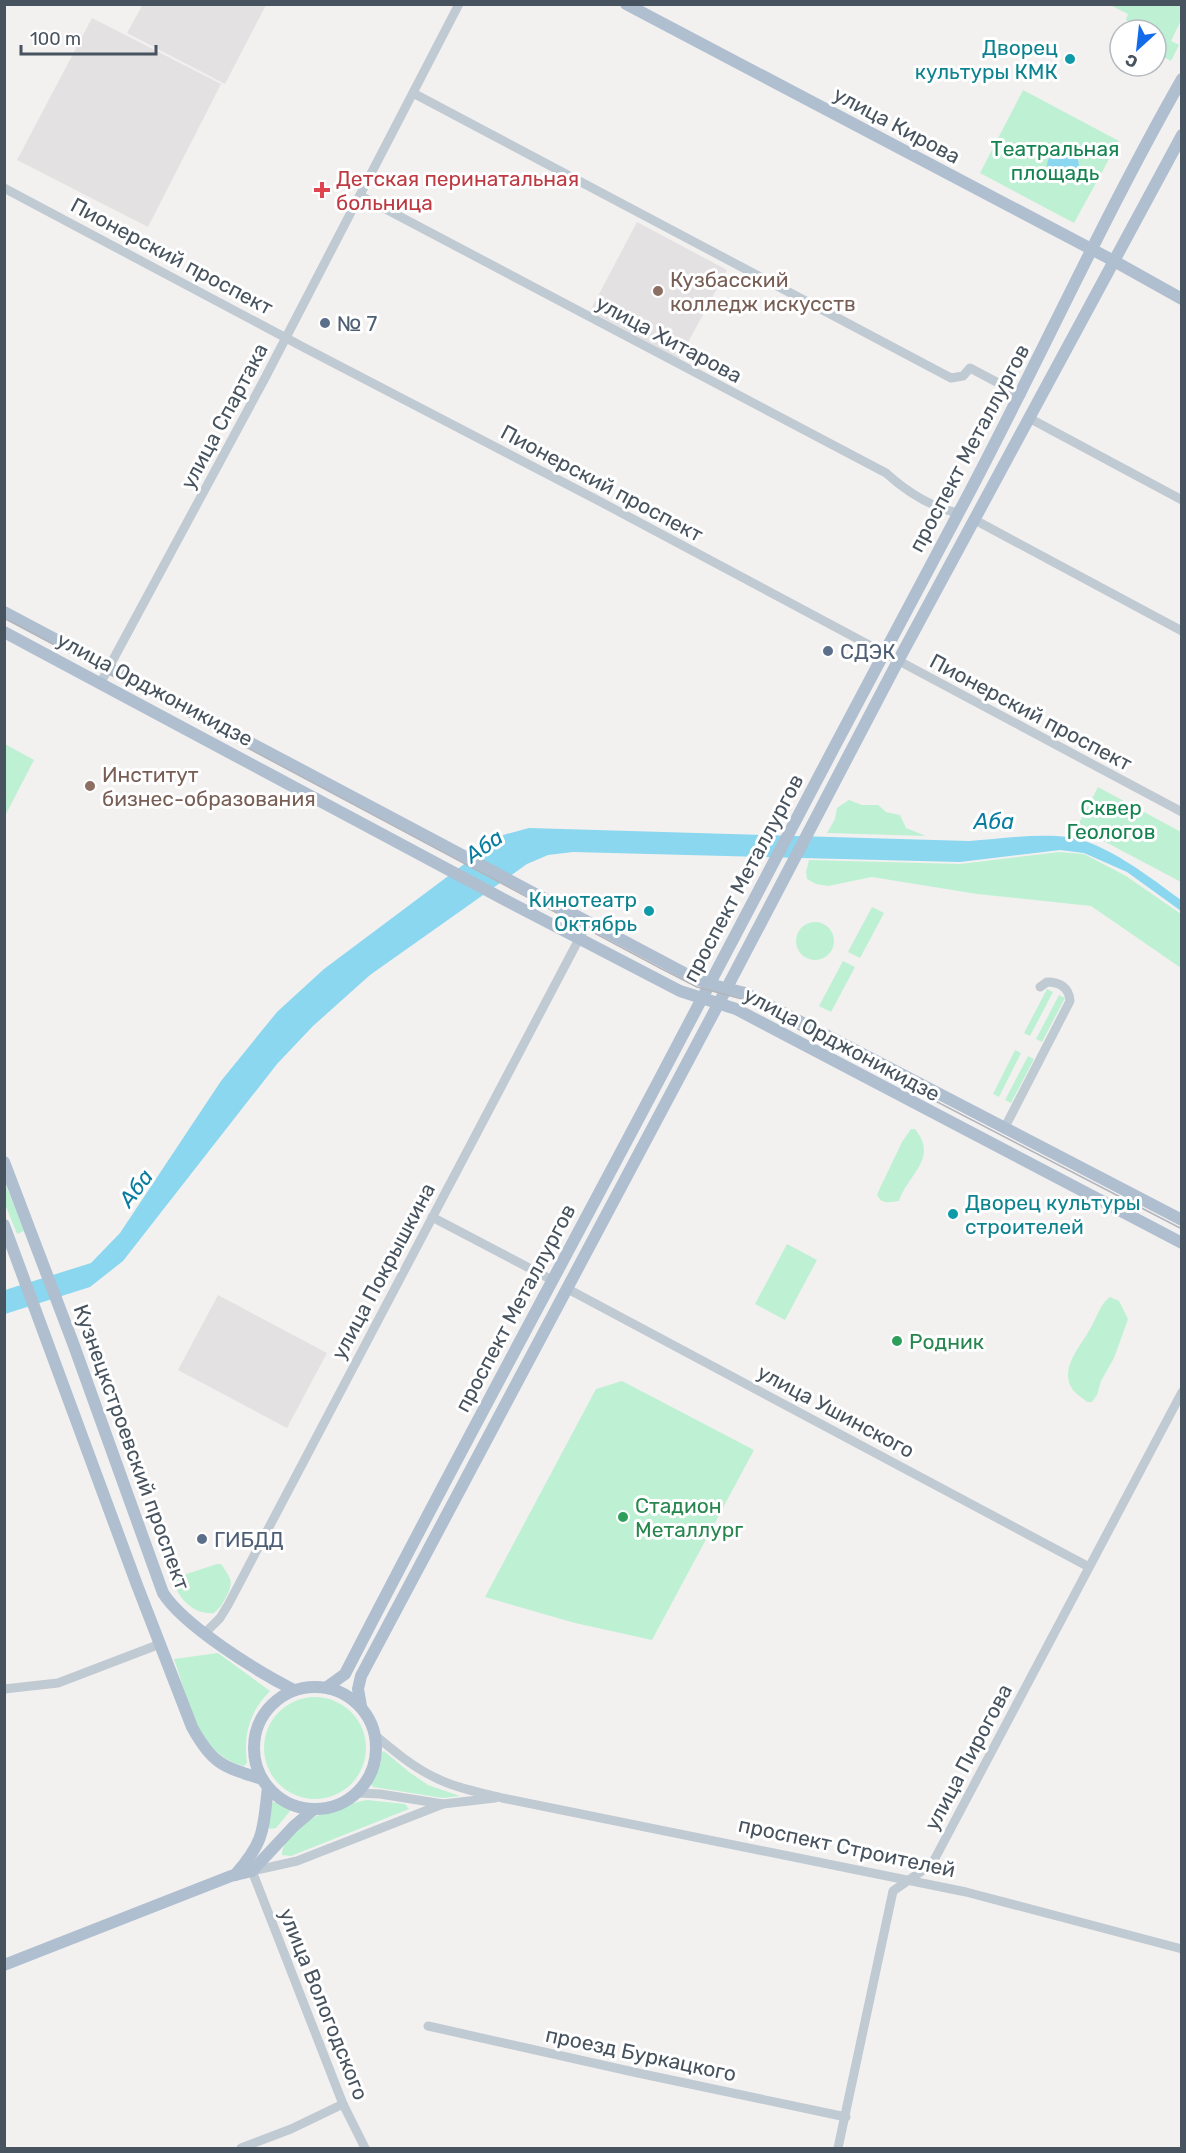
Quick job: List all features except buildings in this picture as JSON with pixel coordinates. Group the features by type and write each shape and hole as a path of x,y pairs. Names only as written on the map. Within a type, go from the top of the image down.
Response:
{"main road":[{"name":"улица Кирова","path":"626,4 1182,299"},
{"name":"проспект Металлургов","path":"361,1707 358,1689 361,1676 812,823 958,513 1021,395 1091,249 1149,136 1182,79"},
{"name":"проспект Металлургов","path":"327,1687 345,1674 798,816 889,660 975,520 1182,135"},
{"name":"улица Орджоникидзе","path":"4,612 688,975 709,984 745,993 1182,1220"},
{"name":"улица Орджоникидзе","path":"4,632 579,939 680,991 736,1009 1182,1243"},
{"name":"Кузнецкстроевский проспект","path":"4,1162 163,1593 179,1613 205,1633 271,1679 294,1690"},
{"name":"Кузнецкстроевский проспект","path":"4,1225 192,1727 203,1747 219,1762 265,1783"},
{"path":"312,1686 327,1687 347,1695 368,1716 376,1736 376,1758 370,1777 357,1793 344,1803 329,1808 313,1809 296,1806 281,1799 265,1783 255,1759 255,1738 262,1718 275,1701 294,1690 312,1686"},
{"path":"235,1875 253,1855 262,1834 265,1783"},
{"path":"4,1965 235,1875 252,1871 313,1809"}],"street":[{"name":"улица Спартака","path":"101,682 287,337 459,4"},
{"path":"413,93 951,378 963,376 970,368 1021,395"},
{"name":"Пионерский проспект","path":"4,188 602,502 889,660 1182,812"},
{"name":"улица Хитарова","path":"361,196 886,473 907,492 943,510 958,513"},
{"path":"1029,418 1182,500"},
{"path":"975,520 1182,631"},
{"name":"улица Покрышкина","path":"205,1633 220,1618 228,1605 588,922"},
{"path":"1004,1129 1070,1000 1066,989 1057,983 1047,982 1040,987"},
{"path":"432,1217 552,1280"},
{"name":"улица Ушинского","path":"566,1288 1089,1567"},
{"name":"улица Пирогова","path":"838,2148 893,1891 932,1864 1182,1392"},
{"path":"4,1689 58,1683 160,1644"},
{"path":"376,1736 434,1777 502,1798"},
{"path":"357,1793 380,1794 443,1804 502,1798"},
{"name":"проспект Строителей","path":"502,1798 966,1892 1182,1949"},
{"path":"252,1871 297,1862 443,1804"},
{"name":"улица Вологодского","path":"252,1871 343,2104 365,2148"},
{"name":"проезд Буркацкого","path":"428,2025 638,2073 846,2116"},
{"path":"241,2148 291,2129 343,2104"}],"shaded area":[{"path":"143,4 266,5 225,84 127,33"},
{"path":"92,18 221,84 148,227 17,160"},
{"name":"Кузбасский колледж искусств","path":"637,222 727,270 679,359 590,311"},
{"path":"218,1295 327,1353 287,1428 178,1370"}],"green space":[{"path":"1110,5 1181,5 1181,20 1171,41 1179,45 1171,61 1168,59 1168,18 1127,18 1128,14"},
{"name":"Театральная площадь","path":"1023,90 1119,141 1074,223 980,173"},
{"path":"5,744 34,760 6,814 4,813"},
{"name":"Сквер Геологов","path":"1098,787 1181,832 1181,882 1077,827"},
{"path":"849,800 862,805 878,805 886,812 900,815 906,828 926,836 827,833 835,819 837,808"},
{"path":"1059,852 1084,854 1126,876 1181,914 1181,968 1091,906 977,894 872,877 828,886 816,884 807,879 806,872 809,860 960,864"},
{"path":"872,907 884,913 860,958 848,952"},
{"path":"815,922 822,923 828,928 833,934 833,948 828,954 822,959 815,960 808,959 802,954 797,948 796,941 797,934 802,928 808,923"},
{"path":"843,961 855,967 831,1012 819,1006"},
{"path":"1047,989 1053,992 1030,1036 1024,1033"},
{"path":"1059,995 1065,998 1042,1042 1036,1039"},
{"path":"1015,1050 1021,1053 999,1097 993,1094"},
{"path":"1028,1056 1034,1059 1011,1103 1005,1100"},
{"path":"911,1129 915,1129 922,1140 923,1158 899,1201 884,1202 877,1195 902,1142"},
{"path":"4,1180 24,1231 17,1234 5,1204"},
{"path":"787,1244 817,1260 785,1320 755,1304"},
{"path":"1110,1297 1119,1301 1128,1319 1097,1395 1092,1402 1087,1402 1074,1391 1069,1382 1069,1366 1101,1308"},
{"name":"Стадион Металлург","path":"622,1381 754,1450 652,1640 575,1623 485,1597 596,1389"},
{"path":"221,1564 229,1576 231,1583 229,1592 214,1613 194,1609 179,1594 173,1581 174,1578"},
{"path":"218,1653 270,1691 253,1715 247,1733 247,1763 244,1766 228,1760 205,1738 190,1707 174,1659"},
{"path":"315,1697 335,1701 351,1712 362,1728 366,1748 362,1768 351,1784 335,1795 315,1799 295,1795 279,1784 268,1768 264,1748 268,1728 279,1712 295,1701"},
{"path":"384,1751 428,1785 460,1796 443,1798 373,1787 370,1782 380,1765"},
{"path":"367,1800 405,1804 409,1809 291,1856 282,1855 284,1845 307,1821 337,1808"},
{"path":"276,1802 290,1811 276,1828 270,1829 268,1826 270,1803"}],"water":[{"path":"1063,150 1075,154 1079,166 1075,178 1063,182 1051,178 1047,166 1051,154"},
{"name":"Аба","path":"529,828 969,841 1031,836 1068,837 1082,840 1112,853 1142,872 1181,900 1181,911 1127,872 1084,853 1060,850 960,862 573,852 548,855 527,864 370,975 313,1026 277,1064 123,1261 90,1287 5,1314 5,1290 91,1263 120,1233 221,1081 277,1012 324,969 503,835"}],"tram line":[{"path":"4,618 660,968 697,987 742,999 1182,1229"}],"place":[{"name":"Дворец культуры КМК","path":"1070,59"},
{"name":"Детская перинатальная больница","path":"322,190"},
{"name":"Кузбасский колледж искусств","path":"658,291"},
{"name":"№ 7","path":"325,323"},
{"name":"СДЭК","path":"828,651"},
{"name":"Институт бизнес-образования","path":"90,786"},
{"name":"Кинотеатр Октябрь","path":"649,911"},
{"name":"Дворец культуры строителей","path":"953,1214"},
{"name":"Родник","path":"897,1341"},
{"name":"Стадион Металлург","path":"623,1517"},
{"name":"ГИБДД","path":"202,1539"}]}
